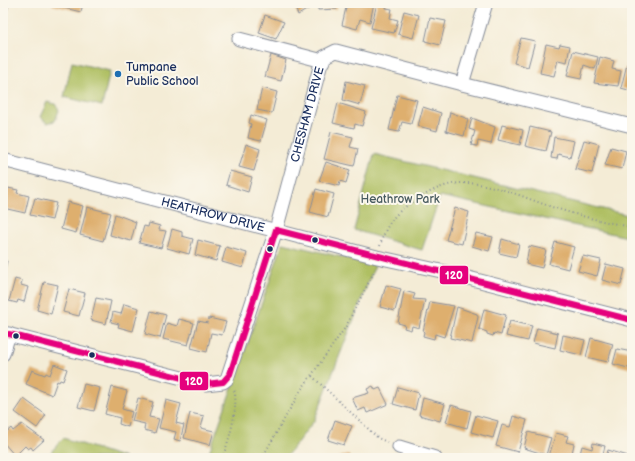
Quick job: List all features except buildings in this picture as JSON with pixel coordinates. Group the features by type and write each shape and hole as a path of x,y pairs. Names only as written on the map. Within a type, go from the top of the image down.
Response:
{"street":[{"path":"462,84 486,3"},
{"path":"239,39 323,60"},
{"name":"CHESHAM DRIVE","path":"225,380 230,374 276,230 324,57 336,51 346,52 354,57 632,126"},
{"name":"HEATHROW DRIVE","path":"3,160 632,320"},
{"path":"3,354 6,334 206,384 225,380"},
{"path":"399,447 435,458"}],"path":[{"path":"312,376 378,438 399,447"},
{"path":"222,458 235,409 236,395 232,385 225,380"}],"green space":[{"path":"72,62 110,71 102,106 64,97"},
{"path":"47,102 55,104 59,110 55,121 47,123 40,117"},
{"name":"Heathrow Park","path":"374,154 632,216 632,238 440,196 422,250 354,230"},
{"path":"283,243 375,265 314,421 285,458 207,458"},
{"path":"63,438 125,458 46,458"}],"transit line":[{"name":"120","path":"276,230 632,320"},
{"name":"120","path":"9,334 206,384 223,382 230,374 276,230"}],"place":[{"name":"Tumpane Public School","path":"118,74"}]}
